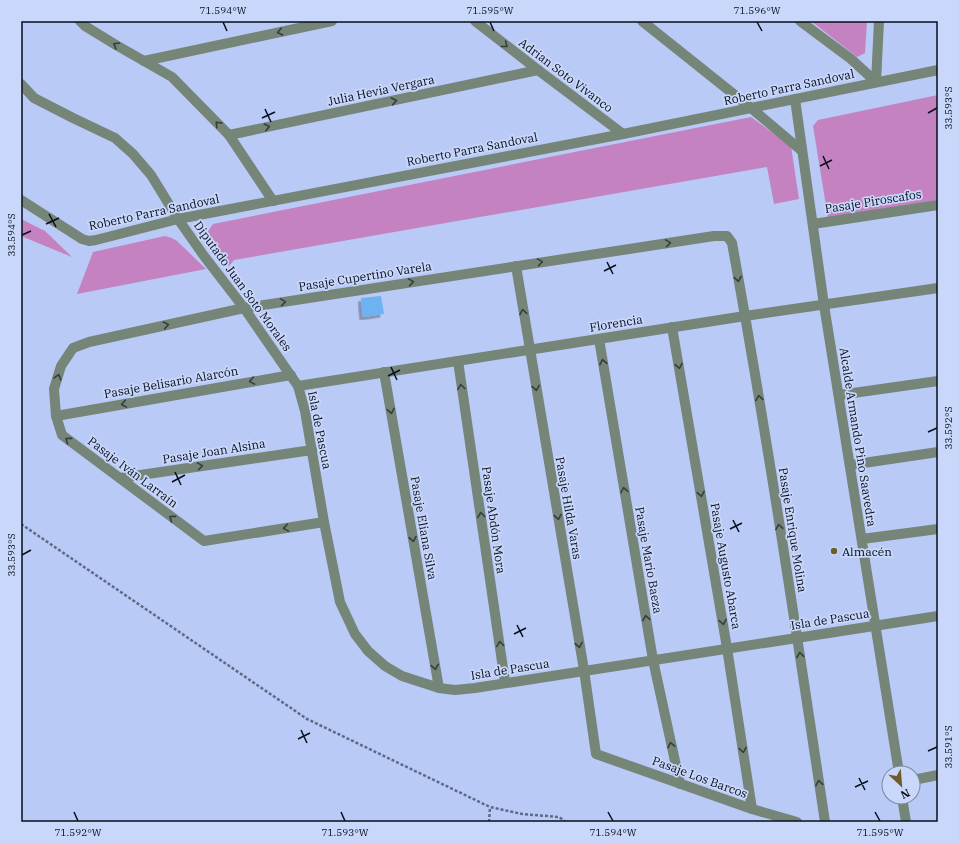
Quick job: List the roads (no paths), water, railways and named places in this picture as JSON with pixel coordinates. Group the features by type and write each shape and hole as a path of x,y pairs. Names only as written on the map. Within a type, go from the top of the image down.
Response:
{"street":[{"path":"80,21 85,26 172,77 229,135 273,200"},
{"path":"144,61 332,21"},
{"name":"Adrian Soto Vivanco","path":"475,21 623,134"},
{"path":"642,21 751,108 802,151"},
{"path":"800,21 851,59 876,82"},
{"path":"876,82 879,21"},
{"name":"Julia Hevia Vergara","path":"229,135 538,70"},
{"name":"Roberto Parra Sandoval","path":"21,200 82,239 89,241 178,218 623,134 938,70"},
{"name":"Diputado Juan Soto Morales","path":"21,84 34,98 115,138 133,154 151,175 204,256 244,308 298,386"},
{"name":"Alcalde Armando Pino Saavedra","path":"795,99 824,305 898,765"},
{"name":"Pasaje Piroscafos","path":"813,224 938,204"},
{"name":"Pasaje Cupertino Varela","path":"56,416 54,389 61,366 73,348 89,342 244,308 516,266 714,236 727,236 732,243"},
{"name":"Pasaje Enrique Molina","path":"732,243 798,638 825,822"},
{"name":"Pasaje Hilda Varas","path":"516,266 584,670 596,754"},
{"name":"Florencia","path":"298,386 672,327 938,288"},
{"name":"Pasaje Augusto Abarca","path":"672,327 727,648 752,810"},
{"name":"Pasaje Mario Baeza","path":"599,339 653,660 680,784"},
{"name":"Pasaje Abdón Mora","path":"458,361 505,682"},
{"name":"Pasaje Eliana Silva","path":"384,372 439,688"},
{"name":"Pasaje Belisario Alarcón","path":"56,416 291,375"},
{"path":"838,395 938,382"},
{"name":"Isla de Pascua","path":"298,386 305,411 324,522 340,602 355,634 368,651 385,666 402,676 439,688 455,690 938,616"},
{"name":"Pasaje Iván Larraín","path":"56,416 62,435 204,541 324,522"},
{"name":"Pasaje Joan Alsina","path":"120,478 312,450"},
{"path":"850,465 938,452"},
{"path":"862,539 938,529"},
{"name":"Pasaje Los Barcos","path":"596,754 752,810 797,822"},
{"path":"921,778 938,775"},
{"path":"903,805 906,822"}],"place":[{"name":"Almacén","path":"834,551"}]}
